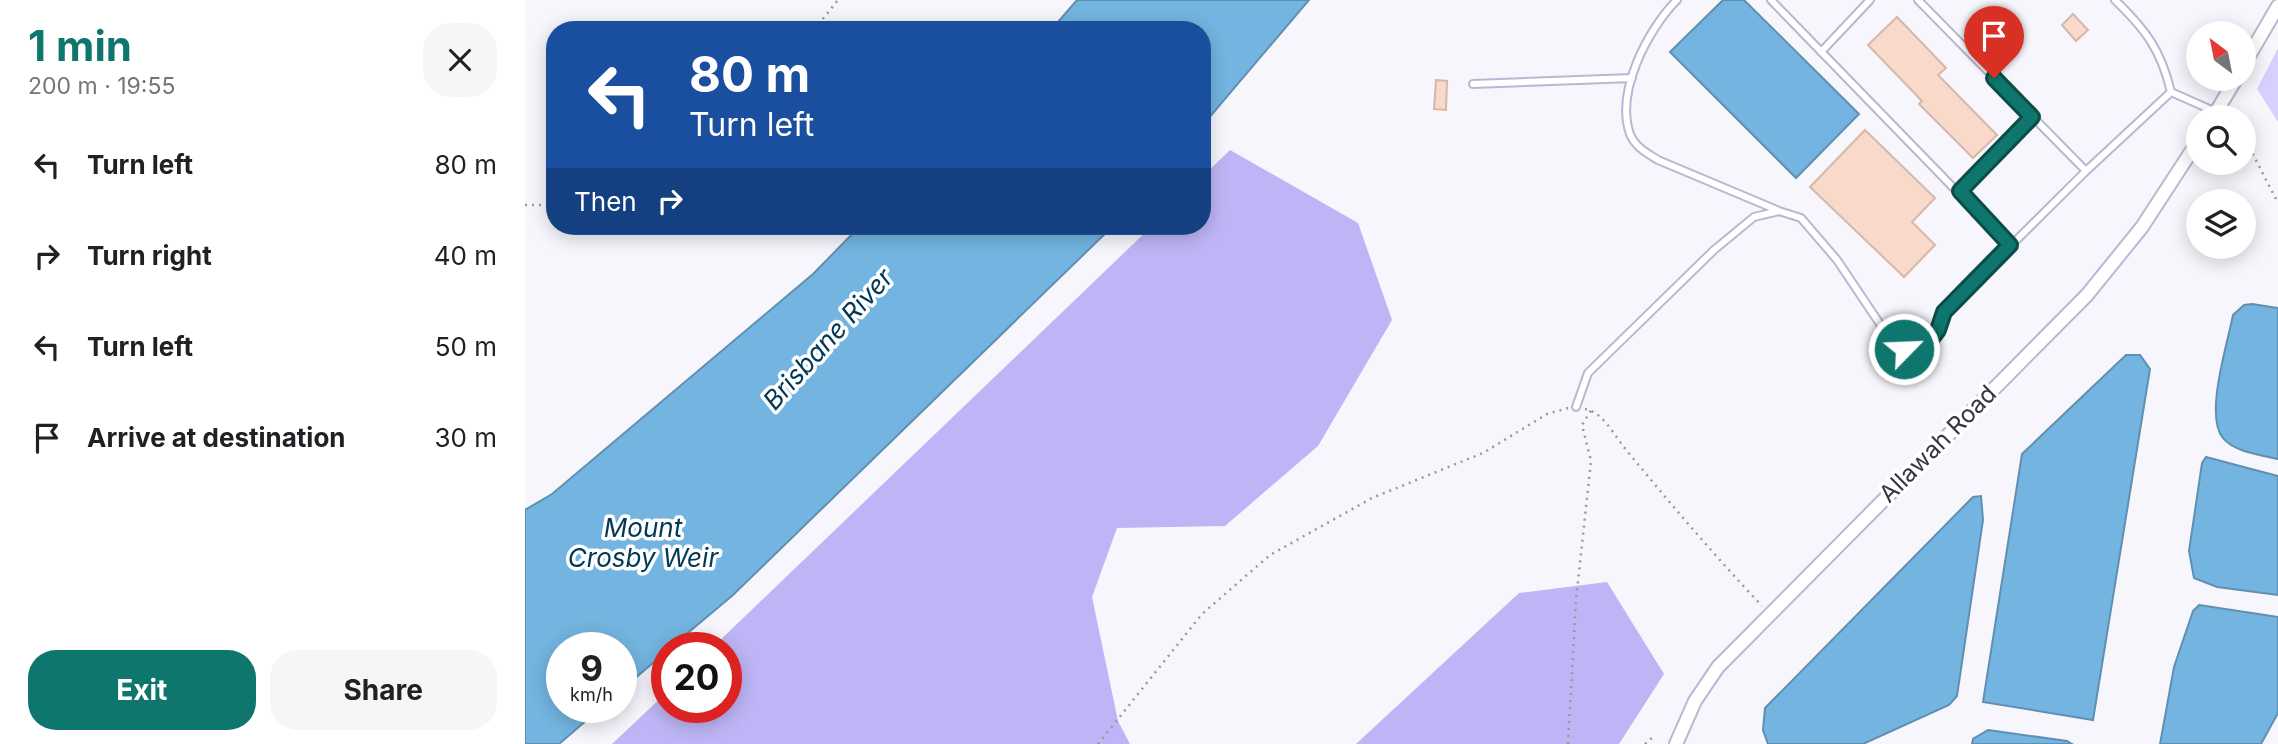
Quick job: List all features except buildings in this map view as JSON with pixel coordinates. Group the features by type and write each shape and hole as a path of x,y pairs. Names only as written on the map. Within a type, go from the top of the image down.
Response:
{"street":[{"path":"2256,44 2278,6"},
{"name":"Allawah Road","path":"1676,744 1695,701 1718,667 2087,295 2142,227 2186,159"}],"lane":[{"path":"1677,0 1659,18 1632,78 1627,99 1630,134 1641,150 1779,211 1801,218 1837,260 1888,336 1904,349 1926,346 1938,330 1944,312 2086,171 2171,92"},
{"path":"1772,0 2010,245"},
{"path":"1821,52 1870,0"},
{"path":"1918,0 2086,171"},
{"path":"2115,0 2154,44 2164,61 2171,92 2196,105"},
{"path":"1473,84 1632,78"},
{"path":"1960,191 2032,117"},
{"path":"1576,407 1588,373 1714,250 1754,217 1779,211"}],"path":[{"path":"821,21 838,0"},
{"path":"2256,160 2278,203"},
{"path":"525,205 546,205"},
{"path":"1098,744 1202,614 1270,555 1372,498 1483,453 1547,414 1576,407 1591,410 1613,432 1705,545 1769,614"},
{"path":"1568,744 1577,600 1591,461 1582,425 1591,410"},
{"path":"1645,744 1653,737"}],"shaded area":[{"path":"2278,48 2278,122 2257,89"},
{"path":"1230,150 1358,223 1392,320 1318,446 1225,526 1117,528 1092,597 1118,721 1130,744 612,744 651,707 651,723 742,723 742,632 729,632 1143,235 1211,235 1211,168"},
{"path":"1607,582 1664,674 1619,744 1356,744 1519,593"}],"water":[{"path":"1077,0 1309,0 1211,115 1211,21 1059,21"},
{"path":"1723,0 1744,0 1859,114 1796,178 1670,52"},
{"name":"Mount Crosby Weir","path":"851,235 1104,235 733,595 689,632 651,632 651,665 637,676 637,632 546,632 546,723 583,723 559,744 525,744 525,510 552,494 813,274"},
{"path":"2244,305 2278,308 2278,459 2234,447 2223,438 2218,428 2216,397 2233,315"},
{"path":"2126,355 2140,355 2150,369 2093,720 1983,702 2022,454"},
{"path":"2206,457 2278,476 2278,595 2217,587 2194,578 2189,551 2202,463"},
{"path":"1981,496 1983,520 1957,696 1949,705 1863,744 1768,744 1763,730 1765,708 1973,497"},
{"path":"2199,605 2278,617 2278,713 2261,744 2160,744 2174,667 2193,611"},
{"path":"1988,730 2067,741 2072,744 1972,744 1973,739"}],"route":[{"path":"1904,349 1926,346 1938,330 1944,312 2010,245 1960,191 2032,117 1994,78"}],"water label":[{"name":"Brisbane River","path":"828,339"}]}
